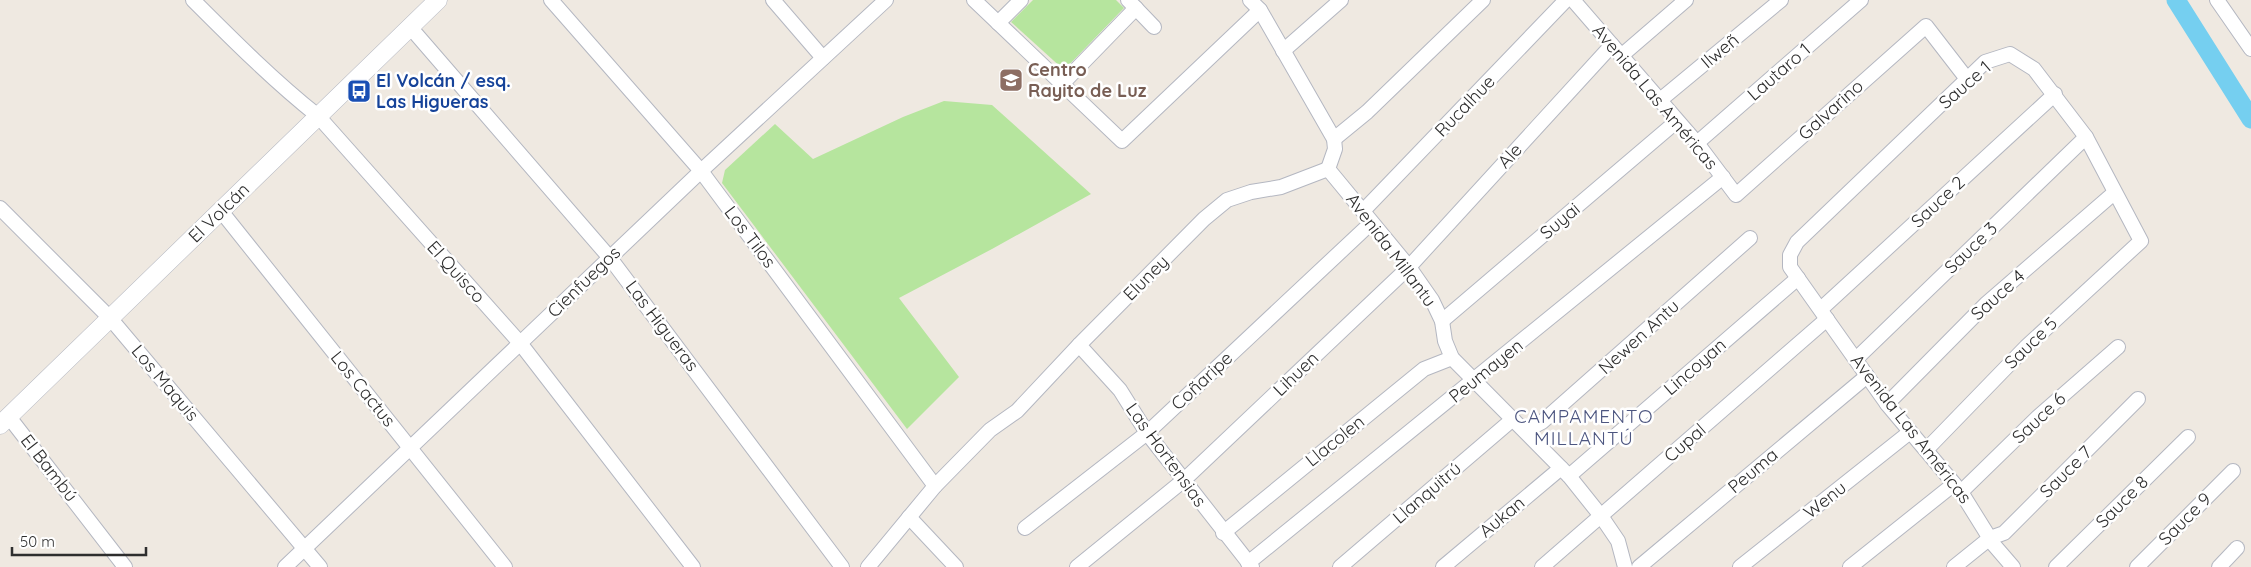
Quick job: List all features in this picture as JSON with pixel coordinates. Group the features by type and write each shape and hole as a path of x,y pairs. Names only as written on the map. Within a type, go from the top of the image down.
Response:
{"street":[{"name":"El Quisco","path":"194,0 246,54 318,116 520,343 693,567"},
{"name":"El Volcán","path":"4,421 438,0"},
{"name":"Los Tilos","path":"550,0 701,171 935,486"},
{"path":"773,0 823,58"},
{"name":"Cienfuegos","path":"285,567 701,171 886,0"},
{"path":"974,0 1122,141 1255,5 1334,139 1335,149 1328,169"},
{"path":"998,23 1020,0"},
{"path":"1283,51 1341,0"},
{"path":"1334,139 1367,112 1483,0"},
{"name":"Rucalhue","path":"1363,211 1566,0"},
{"path":"1622,56 1686,0"},
{"name":"Ilweñ","path":"1659,101 1781,0"},
{"name":"Lautaro 1","path":"1697,143 1861,0"},
{"path":"2217,0 2251,49"},
{"name":"Avenida Las Américas","path":"1580,3 1612,45 1697,143 1736,195"},
{"path":"1062,84 1132,4 1154,27"},
{"name":"Galvarino","path":"1736,195 1926,26 1967,79"},
{"name":"Las Higueras","path":"410,28 610,258 842,567"},
{"name":"Ale","path":"1408,267 1612,45"},
{"name":"Sauce 1","path":"1794,273 1790,255 1797,242 1986,62 2010,54 2034,69 2086,137 2114,193 2142,241"},
{"name":"Sauce 2","path":"1824,314 2055,94"},
{"name":"Suyai","path":"1442,321 1677,121"},
{"name":"Sauce 3","path":"1856,360 2086,137"},
{"name":"Avenida Millantu","path":"1328,169 1408,267 1432,300 1442,321 1444,341 1452,358 1473,381 1526,430 1565,472 1601,516 1618,541 1625,567"},
{"name":"Eluney","path":"868,567 935,486 990,430 1017,411 1079,345 1204,219 1227,200 1251,192 1281,187 1328,169"},
{"name":"Peumayen","path":"1250,565 1723,177"},
{"name":"Sauce 4","path":"1887,404 1987,303 2114,193"},
{"name":"Los Maquis","path":"0,208 110,318 320,567"},
{"name":"Los Cactus","path":"221,211 505,567"},
{"name":"Coñaripe","path":"1025,528 1147,432 1371,223"},
{"name":"Newen Antu","path":"1526,430 1542,422 1750,238"},
{"name":"Sauce 5","path":"1926,450 2026,347 2142,241"},
{"name":"Lihuen","path":"1077,567 1184,480 1408,267"},
{"name":"Avenida Las Américas","path":"1794,273 1887,404 1958,488 1990,538 2013,567"},
{"name":"Lincoyan","path":"1565,472 1794,273"},
{"name":"Cupal","path":"1546,566 1824,314"},
{"name":"Las Hortensias","path":"1079,345 1120,390 1147,432 1224,534 1250,565"},
{"name":"Sauce 6","path":"1850,567 1958,488 2118,347"},
{"name":"Llacolen","path":"1224,534 1424,369 1452,358"},
{"name":"Peuma","path":"1639,567 1867,376"},
{"name":"Sauce 7","path":"1954,567 1990,538 2004,533 2138,399"},
{"name":"Llanquitrú","path":"1340,567 1513,419"},
{"name":"El Bambú","path":"4,421 125,567"},
{"name":"Wenu","path":"1740,567 1910,432"},
{"name":"Sauce 8","path":"2056,567 2188,437"},
{"name":"Sauce 9","path":"2137,567 2233,471"},
{"name":"Aukan","path":"1443,567 1565,472"},
{"path":"908,517 956,567"},
{"path":"2219,567 2237,548"}],"green space":[{"path":"1033,0 1116,0 1124,8 1064,70 1011,22"},
{"path":"944,101 992,105 1091,194 899,298 959,377 907,429 722,183 725,170 775,124 813,159 903,117"}],"waterway":[{"path":"2176,0 2251,119"}],"place":[{"name":"Centro Rayito de Luz","path":"1011,80"},
{"name":"El Volcán / esq. Las Higueras","path":"359,91"}],"district":[{"name":"CAMPAMENTO MILLANTÚ","path":"1584,427"}]}
